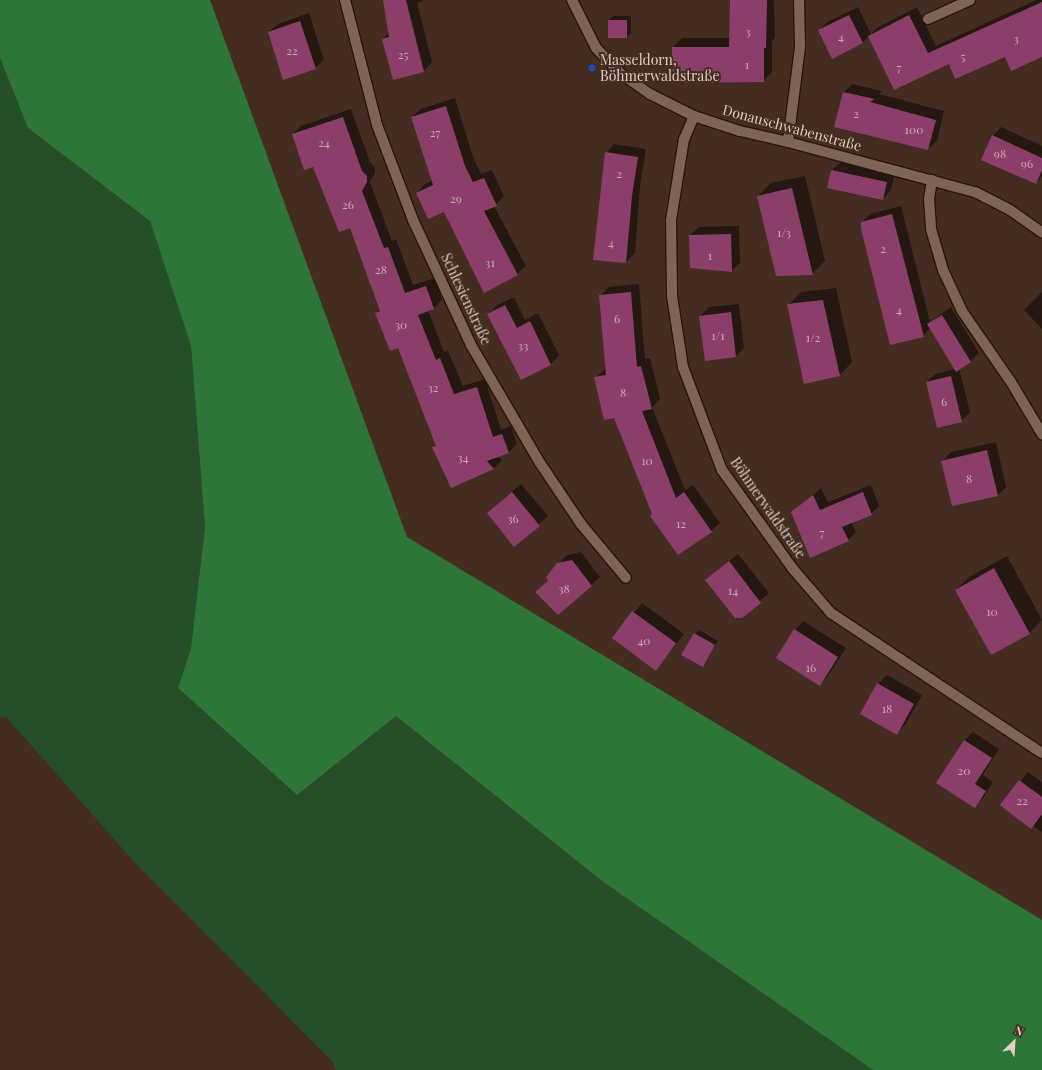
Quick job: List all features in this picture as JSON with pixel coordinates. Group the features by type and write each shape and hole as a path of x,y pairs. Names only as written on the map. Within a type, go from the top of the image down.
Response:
{"street":[{"name":"Schlesienstraße","path":"345,0 377,125 413,220 471,345 540,463 581,524 626,578"},
{"name":"Donauschwabenstraße","path":"572,0 596,48 620,73 650,94 694,116 740,131 788,142 975,192 1010,210 1042,232"},
{"path":"788,142 800,47 799,0"},
{"path":"928,19 970,0"},
{"name":"Böhmerwaldstraße","path":"694,116 684,139 671,220 672,296 683,367 722,470 793,569 831,613 1042,753"},
{"path":"932,180 929,199 931,229 943,270 962,311 1011,382 1042,434"}],"green space":[{"path":"0,0 210,0 407,537 1042,920 1042,1070 873,1070 602,881 396,716 297,795 178,688 191,648 205,527 191,346 150,221 28,128 0,58"},
{"path":"0,58 28,128 150,221 191,346 205,527 191,648 178,688 297,795 396,716 602,881 873,1070 336,1070 332,1061 138,866 6,717 0,718"}],"building":[{"path":"383,0 406,0 424,72 393,80 382,39 389,37"},
{"path":"730,0 767,0 766,48 764,48 764,82 672,83 672,47 729,47"},
{"path":"1042,2 1042,57 1011,71 1005,57 955,79 949,64 894,90 868,36 909,15 928,53"},
{"path":"849,15 863,43 832,59 818,30"},
{"path":"608,20 627,20 627,38 608,38"},
{"path":"300,21 316,69 283,80 268,32"},
{"path":"843,92 875,99 870,102 936,120 928,150 834,127"},
{"path":"446,106 465,166 473,182 484,178 497,206 484,211 518,275 484,293 444,212 428,219 416,193 433,185 411,117"},
{"path":"343,117 362,171 367,176 367,182 362,191 384,248 388,247 405,293 426,286 434,309 418,315 436,360 440,358 454,394 477,387 493,437 502,434 509,453 487,461 494,469 451,488 432,447 436,446 398,348 390,351 375,313 380,311 350,228 339,232 313,167 304,170 292,134"},
{"path":"992,135 1042,158 1042,170 1036,184 981,160"},
{"path":"605,152 638,157 632,196 626,263 593,260"},
{"path":"831,170 887,182 883,200 827,188"},
{"path":"792,188 813,275 776,276 757,196"},
{"path":"892,214 924,337 890,345 861,229 861,222"},
{"path":"731,234 732,272 690,268 689,235"},
{"path":"631,292 637,367 641,366 652,409 642,411 676,498 684,492 712,532 678,555 650,516 652,514 614,418 604,420 594,377 606,375 599,295"},
{"path":"823,300 840,376 804,384 787,304"},
{"path":"505,305 517,328 530,321 551,365 521,380 487,314"},
{"path":"731,312 736,357 705,361 699,316"},
{"path":"942,315 971,362 956,372 927,324"},
{"path":"951,376 962,422 937,428 926,382"},
{"path":"987,450 998,496 952,506 941,461"},
{"path":"512,492 540,526 514,547 487,513"},
{"path":"863,492 872,515 842,527 849,541 810,558 791,512 813,495 820,510"},
{"path":"572,560 592,586 558,615 535,592 548,581 546,577 557,563"},
{"path":"729,561 761,603 742,618 735,618 705,580"},
{"path":"994,568 1030,634 991,655 955,590"},
{"path":"632,611 676,643 656,671 612,638"},
{"path":"794,629 838,657 820,686 776,658"},
{"path":"694,633 715,645 703,667 681,655"},
{"path":"877,683 914,704 897,735 860,714"},
{"path":"964,740 992,758 975,784 986,791 975,808 936,783"},
{"path":"1019,780 1042,797 1042,814 1031,829 1000,805"}],"place":[{"name":"Masseldorn, Böhmerwaldstraße","path":"592,68"}]}
